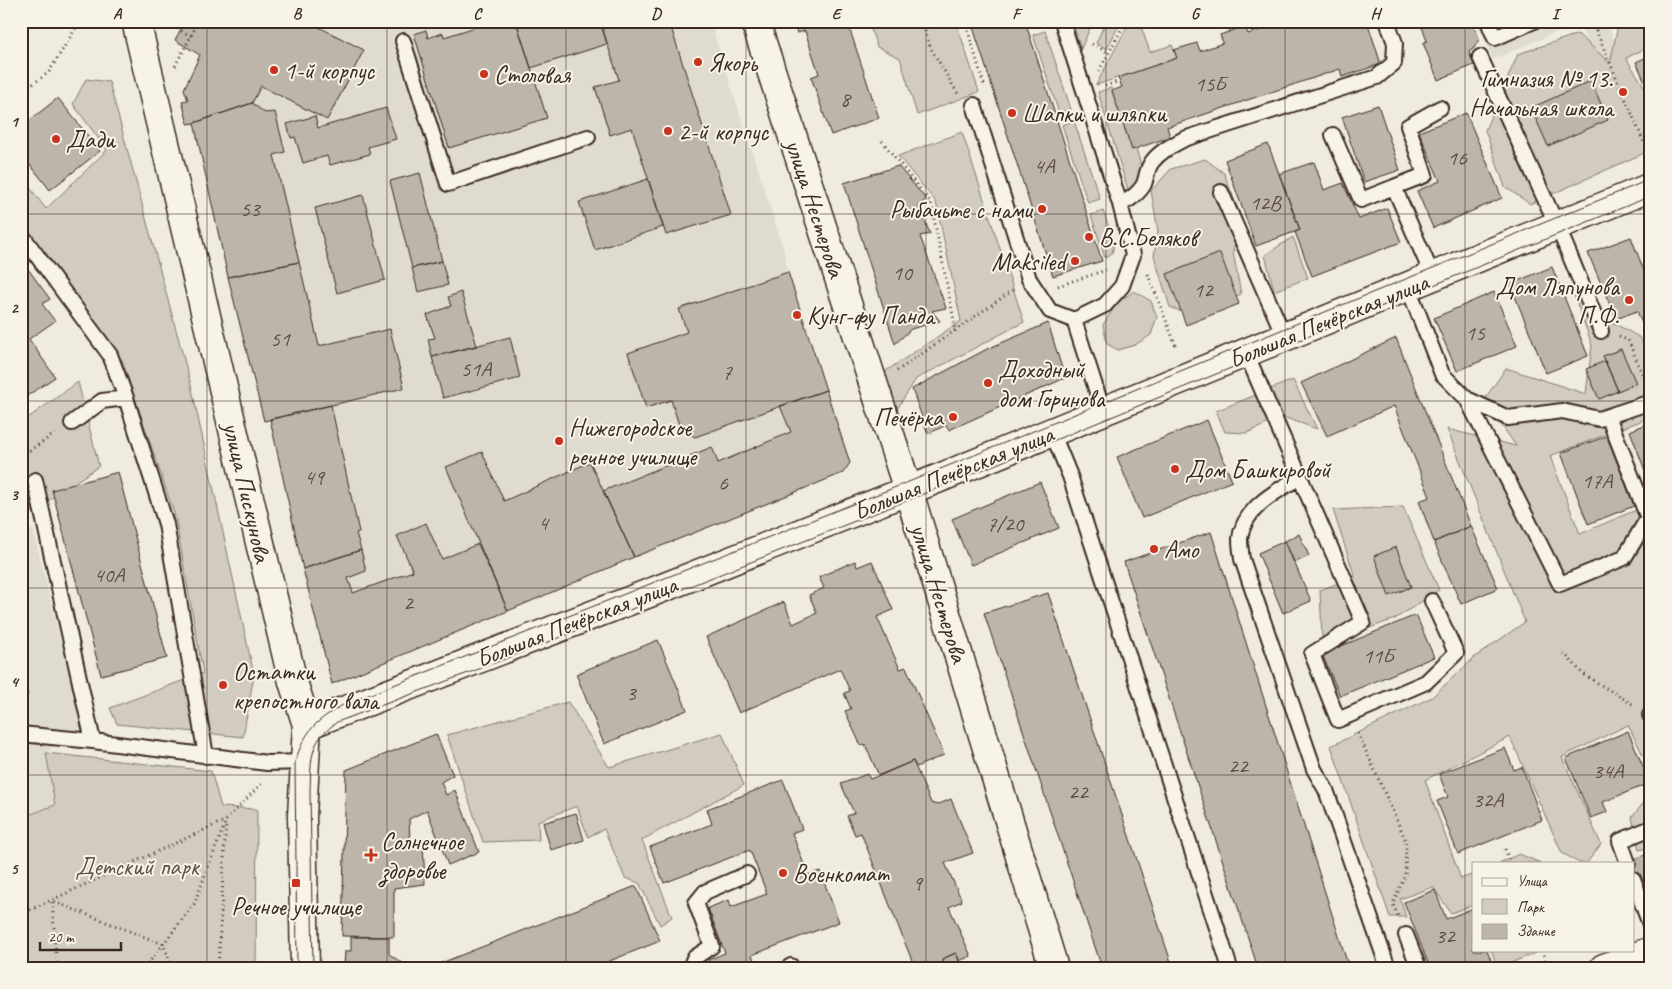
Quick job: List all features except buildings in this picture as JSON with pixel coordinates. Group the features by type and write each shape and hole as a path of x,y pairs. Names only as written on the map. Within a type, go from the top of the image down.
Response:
{"street":[{"name":"улица Пискунова","path":"136,21 291,672 307,725 302,816 304,968"},
{"name":"улица Нестерова","path":"755,21 908,490 1054,968"},
{"name":"Большая Печёрская улица","path":"307,725 665,587 908,490 1285,338 1651,187"},
{"path":"1604,968 1651,951"}],"lane":[{"path":"974,105 1029,279 1037,293 1050,312 1074,320 1105,305 1122,286 1133,255 1120,204 1062,21"},
{"path":"1120,204 1127,202 1143,186 1148,168 1153,160 1161,153 1184,140 1377,78 1394,63 1395,43 1388,21"},
{"path":"1488,21 1496,38 1534,21"},
{"path":"403,41 448,184 588,137"},
{"path":"1480,57 1557,226 1601,331"},
{"path":"1333,135 1360,200 1425,175 1408,126 1440,108"},
{"path":"1394,187 1421,282 1442,374 1467,399 1560,584 1624,558 1648,518 1645,496 1608,416"},
{"path":"1222,192 1285,338"},
{"path":"21,234 110,355 126,398 166,524 206,756"},
{"path":"1074,320 1104,411"},
{"path":"1246,353 1363,622 1312,654 1338,720 1426,682 1456,653 1432,602"},
{"path":"72,423 102,401 126,398"},
{"path":"1467,399 1508,418 1562,411 1599,419 1651,402"},
{"path":"1052,432 1070,476 1230,968"},
{"path":"1300,477 1267,496 1246,520 1240,538 1242,559 1314,769 1326,790 1388,968"},
{"path":"35,480 93,741"},
{"path":"21,734 93,741 267,764 304,762"},
{"path":"1628,862 1620,841 1651,828"},
{"path":"690,968 694,958 712,946 696,903 705,892 747,874"},
{"path":"1634,882 1651,927"},
{"path":"1406,935 1419,968"}],"path":[{"path":"21,93 49,72 80,21"},
{"path":"177,21 174,27 191,36"},
{"path":"174,68 198,22 194,21"},
{"path":"922,21 930,47 961,98 965,108 989,99 965,21"},
{"path":"1095,77 1126,21"},
{"path":"1592,21 1646,147"},
{"path":"1091,44 1109,54"},
{"path":"882,142 931,203 955,332"},
{"path":"1133,255 1146,268 1176,346"},
{"path":"1037,293 1112,268"},
{"path":"890,376 1029,279"},
{"path":"1601,331 1628,340 1647,385"},
{"path":"21,456 72,423"},
{"path":"1564,653 1583,674 1650,716"},
{"path":"1350,715 1406,842 1404,875 1393,904 1406,935"},
{"path":"21,914 226,820 267,778"},
{"path":"145,968 194,904 226,820"},
{"path":"218,968 226,820"},
{"path":"1505,850 1510,862"},
{"path":"52,901 163,944 173,968"},
{"path":"52,901 57,968"},
{"path":"1543,952 1548,968"}],"shaded area":[{"path":"185,21 710,21 850,463 843,473 634,557 332,684 303,569 270,420 264,421 228,277 194,124 188,124 182,101 188,99 184,89 200,55 175,40"},
{"name":"Гимназия № 13. Начальная школа","path":"1477,21 1606,21 1651,125 1631,143 1579,23 1493,59"},
{"path":"33,529 82,727 46,753 55,805 21,818 21,533"}],"green space":[{"path":"868,21 956,21 979,92 917,115 900,58 877,47"},
{"path":"1072,21 1093,21 1081,49"},
{"path":"1106,21 1121,21 1107,49 1096,43"},
{"path":"1130,21 1139,21 1150,52 1172,45 1177,58 1096,85"},
{"path":"1619,21 1651,21 1651,46 1626,58 1651,97 1651,150 1530,204 1505,187 1485,130 1518,54 1578,34 1610,63"},
{"path":"1045,31 1071,109 1059,113 1033,35"},
{"path":"86,79 109,82 191,385 254,675 243,737 117,724 110,708 203,673 175,516 122,360 21,222 21,176 46,209 107,150 73,104"},
{"path":"1111,88 1132,150 1136,148 1141,167 1138,182 1129,193 1098,92"},
{"path":"1074,121 1100,199 1088,203 1062,125"},
{"path":"962,132 1024,322 916,379 897,409 883,373 961,321 936,202 898,156"},
{"path":"1205,159 1224,173 1241,217 1233,252 1241,294 1194,317 1170,307 1154,256 1158,231 1151,191 1171,169"},
{"path":"1103,211 1113,241 1112,253 1105,258 1091,215"},
{"path":"1293,237 1308,278 1274,291 1265,255"},
{"path":"1134,291 1151,301 1157,317 1151,335 1135,345 1118,350 1107,344 1103,325 1117,303"},
{"path":"1574,295 1608,320 1639,337 1651,361 1651,417 1550,456 1580,534 1636,510 1651,493 1651,771 1628,725 1562,757 1601,844 1588,862 1577,862 1562,853 1510,737 1425,780 1461,879 1472,874 1472,905 1451,913 1433,887 1400,899 1406,917 1390,917 1331,746 1432,697 1475,657 1525,622 1447,429 1516,446 1484,400 1506,368 1586,394 1592,345"},
{"path":"1293,380 1317,429 1283,417 1247,433 1225,432 1216,411"},
{"path":"78,382 99,466 21,519 21,423"},
{"path":"1403,507 1439,590 1395,619 1341,638 1322,637 1320,590 1355,577 1333,510"},
{"path":"568,702 609,767 722,733 744,785 642,840 672,917 660,925 639,883 625,878 604,829 588,837 577,806 538,821 539,840 483,842 447,735"},
{"name":"Детский парк","path":"46,753 211,771 221,807 257,809 256,968 21,968 21,818 55,805"},
{"path":"1651,794 1651,847 1639,850 1632,817"},
{"path":"1519,854 1539,862 1501,862"},
{"path":"1492,952 1538,952 1498,968"}],"tram line":[{"path":"297,968 295,762 303,742 312,728 325,716 343,705 906,483 1651,179"},
{"path":"313,968 311,764 319,739 337,722 487,666 911,499 1651,196"}],"place":[{"name":"Якорь","path":"698,62"},
{"name":"1-й корпус","path":"274,70"},
{"name":"Столовая","path":"484,74"},
{"name":"Гимназия № 13. Начальная школа","path":"1623,92"},
{"name":"Шапки и шляпки","path":"1012,113"},
{"name":"2-й корпус","path":"668,131"},
{"name":"Дади","path":"56,139"},
{"name":"Рыбачьте с нами","path":"1042,209"},
{"name":"В.С.Беляков","path":"1089,237"},
{"name":"Maksiled","path":"1075,261"},
{"name":"Дом Ляпунова П.Ф.","path":"1629,300"},
{"name":"Кунг-фу Панда","path":"797,315"},
{"name":"Доходный дом Горинова","path":"988,383"},
{"name":"Печёрка","path":"953,417"},
{"name":"Нижегородское речное училище","path":"559,441"},
{"name":"Дом Башкировой","path":"1175,469"},
{"name":"Амо","path":"1154,549"},
{"name":"Остатки крепостного вала","path":"223,685"},
{"name":"Солнечное здоровье","path":"371,855"},
{"name":"Военкомат","path":"783,873"},
{"name":"Речное училище","path":"296,883"}]}
